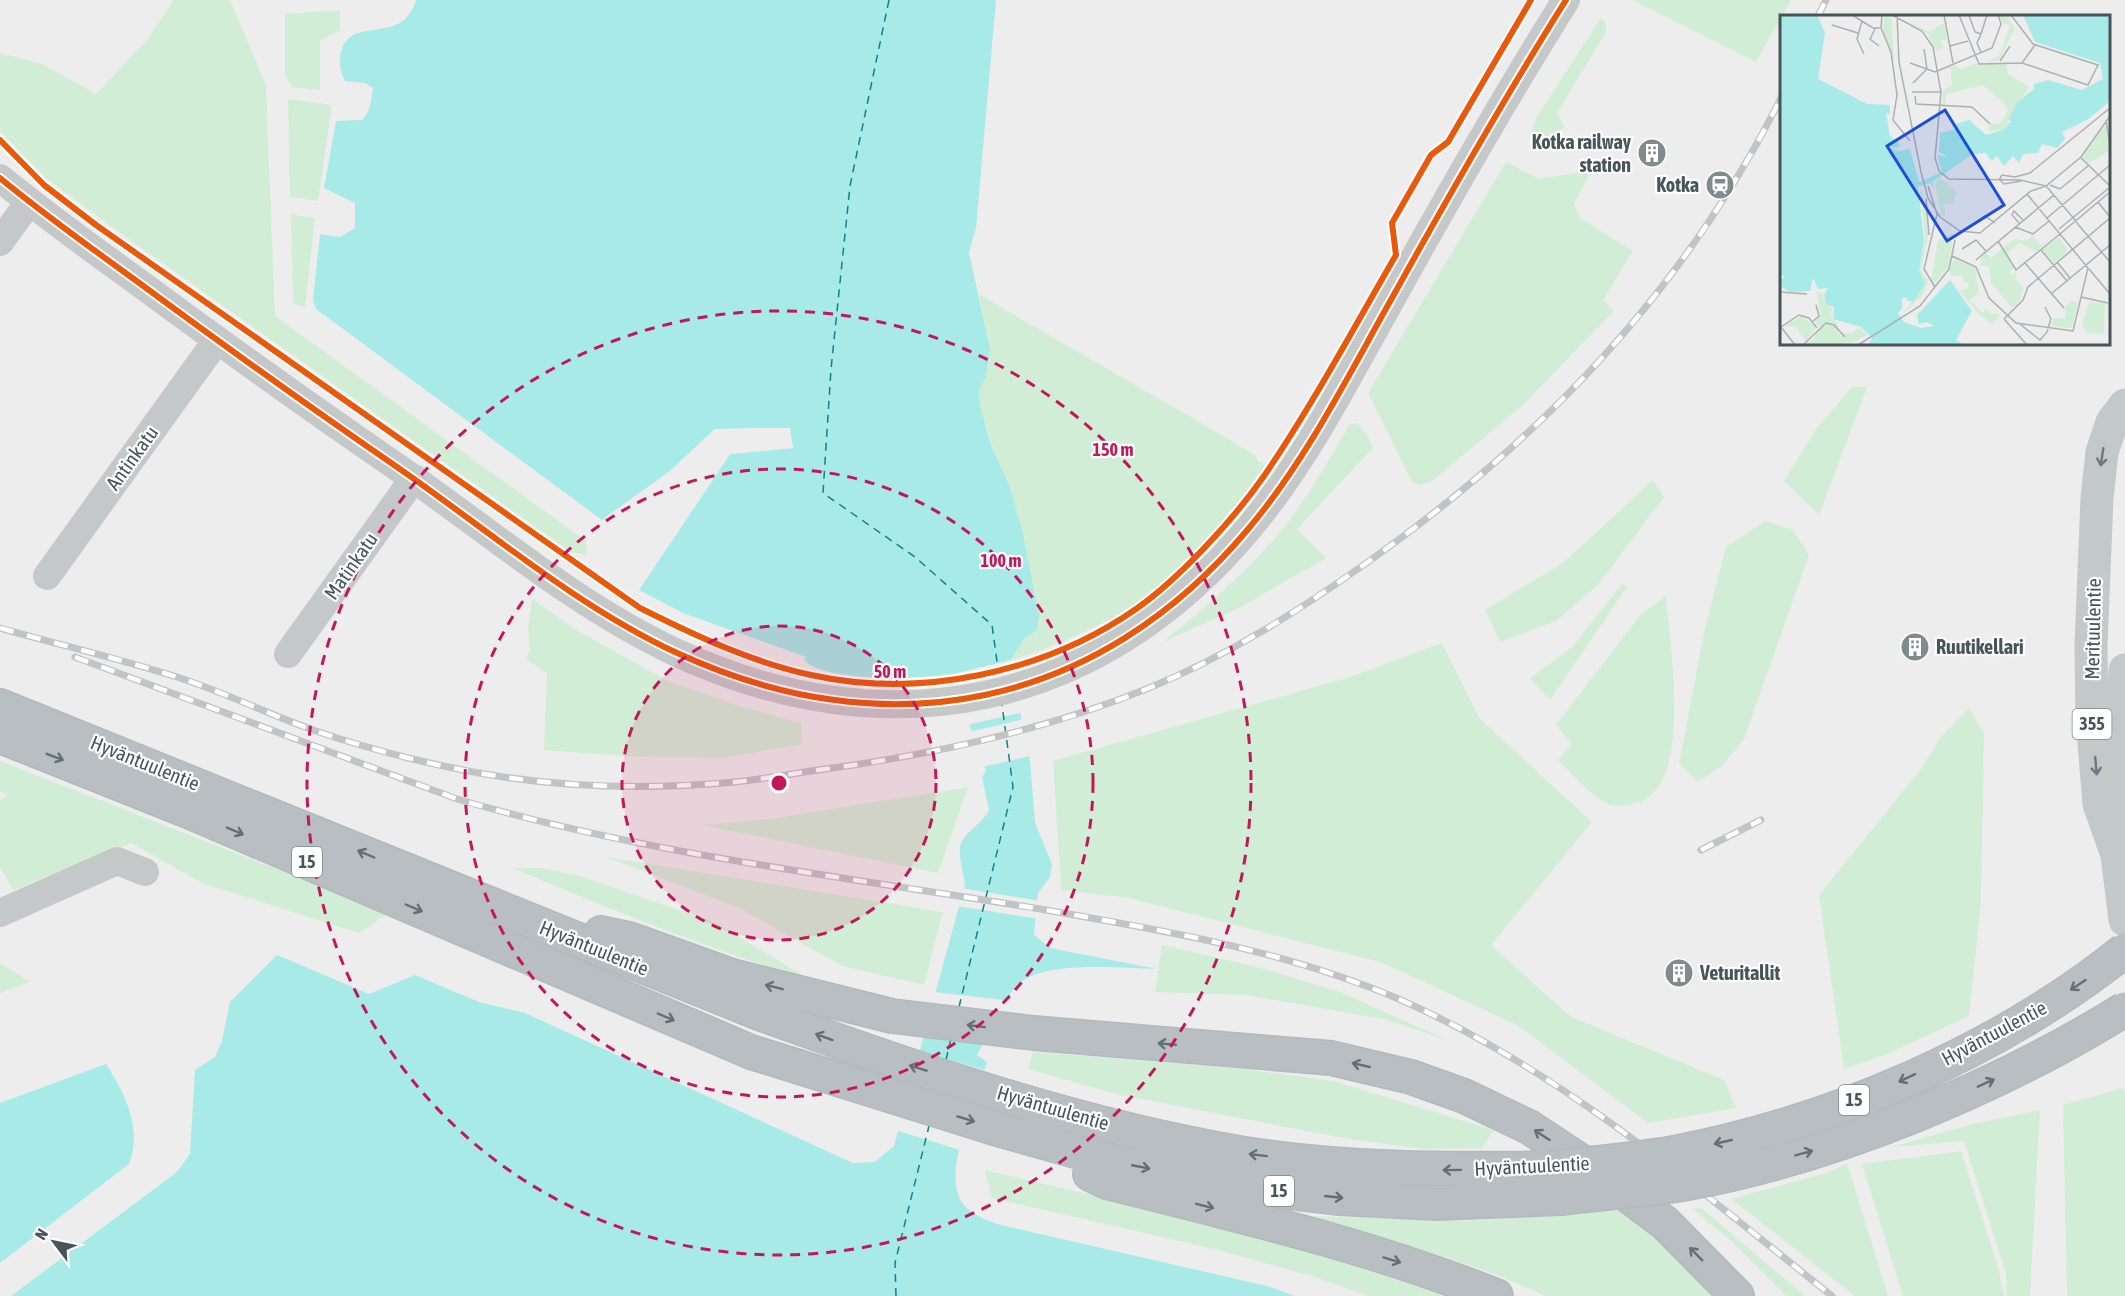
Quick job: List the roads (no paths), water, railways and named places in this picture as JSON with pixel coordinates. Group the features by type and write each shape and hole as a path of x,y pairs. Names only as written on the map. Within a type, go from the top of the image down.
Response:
{"highway":[{"name":"Hyväntuulentie","path":"0,706 199,784 517,917 759,1013 879,1056 1132,1130 1245,1154 1336,1165 1442,1171 1552,1168 1672,1153 1754,1134 1814,1117 1974,1047 2044,1008 2125,950"},
{"name":"Hyväntuulentie","path":"0,736 188,811 751,1052 1004,1131 1111,1161 1280,1191 1338,1198 1437,1203 1561,1198 1688,1183 1829,1146 1991,1081 2068,1042 2125,1009"},
{"path":"517,917 630,939 732,976 892,1016 1034,1034 1331,1058 1411,1077 1464,1096 1529,1127 1594,1170 1665,1224 1737,1296"},
{"path":"1004,1131 1107,1182 1327,1240 1446,1276 1496,1296"}],"main road":[{"name":"Merituulentie","path":"2125,405 2112,422 2102,452 2097,498 2091,645 2092,719 2099,804 2116,855 2125,920"},
{"name":"Merituulentie","path":"2116,855 2121,805 2125,670"}],"street":[{"path":"0,178 28,202 217,340 559,583 620,623 674,651 760,685 843,702 914,705 954,700 1040,680 1082,663 1111,646 1180,597 1248,531 1280,489 1335,402 1447,201 1566,0"},
{"path":"0,242 28,202"},
{"name":"Antinkatu","path":"47,576 217,340"},
{"name":"Matinkatu","path":"288,654 414,478"},
{"path":"0,913 117,861 145,872"}],"water":[{"path":"416,0 996,0 976,228 969,252 990,349 986,377 979,390 980,405 991,445 1009,484 1023,534 1039,616 1037,630 1024,639 1010,661 1030,761 1035,823 1052,864 1050,877 1038,893 1034,935 1050,948 1157,969 1100,967 1056,970 1037,974 1022,982 1011,993 993,1046 984,1042 977,1055 987,1062 962,1136 956,1176 957,1192 964,1205 972,1212 1001,1225 1267,1286 1295,1296 11,1296 177,1172 190,1154 195,1070 215,1057 222,1041 230,1002 277,955 369,994 415,975 479,1002 525,1013 853,1163 875,1162 894,1146 965,884 960,847 965,837 989,810 982,777 986,771 975,732 971,730 960,673 878,677 833,673 816,668 804,660 806,657 683,613 639,590 730,454 793,448 789,428 715,429 670,471 602,520 316,309 313,300 320,234 340,237 355,228 355,203 324,188 336,121 362,120 369,109 373,88 365,83 345,81 340,68 341,53 351,36 400,23 412,10"},
{"path":"106,1064 120,1087 133,1125 133,1151 129,1164 0,1263 0,1103"}],"railway":[{"path":"1818,15 1826,0"},
{"path":"0,628 180,678 316,731 382,751 475,772 556,783 646,786 745,781 944,749 1068,717 1149,688 1206,662 1261,632 1365,564 1491,466 1603,357 1653,298 1700,234 1743,167 1780,100"},
{"path":"75,657 457,799 529,818 675,850 1136,926 1226,944 1314,968 1358,983 1401,1000 1460,1029 1517,1061 1572,1096 1678,1173 1832,1296"},
{"path":"1701,850 1761,820"}],"place":[{"name":"Kotka railway station","path":"1652,153"},
{"name":"Kotka","path":"1720,185"},
{"name":"Ruutikellari","path":"1915,647"},
{"name":"Veturitallit","path":"1679,973"}]}
